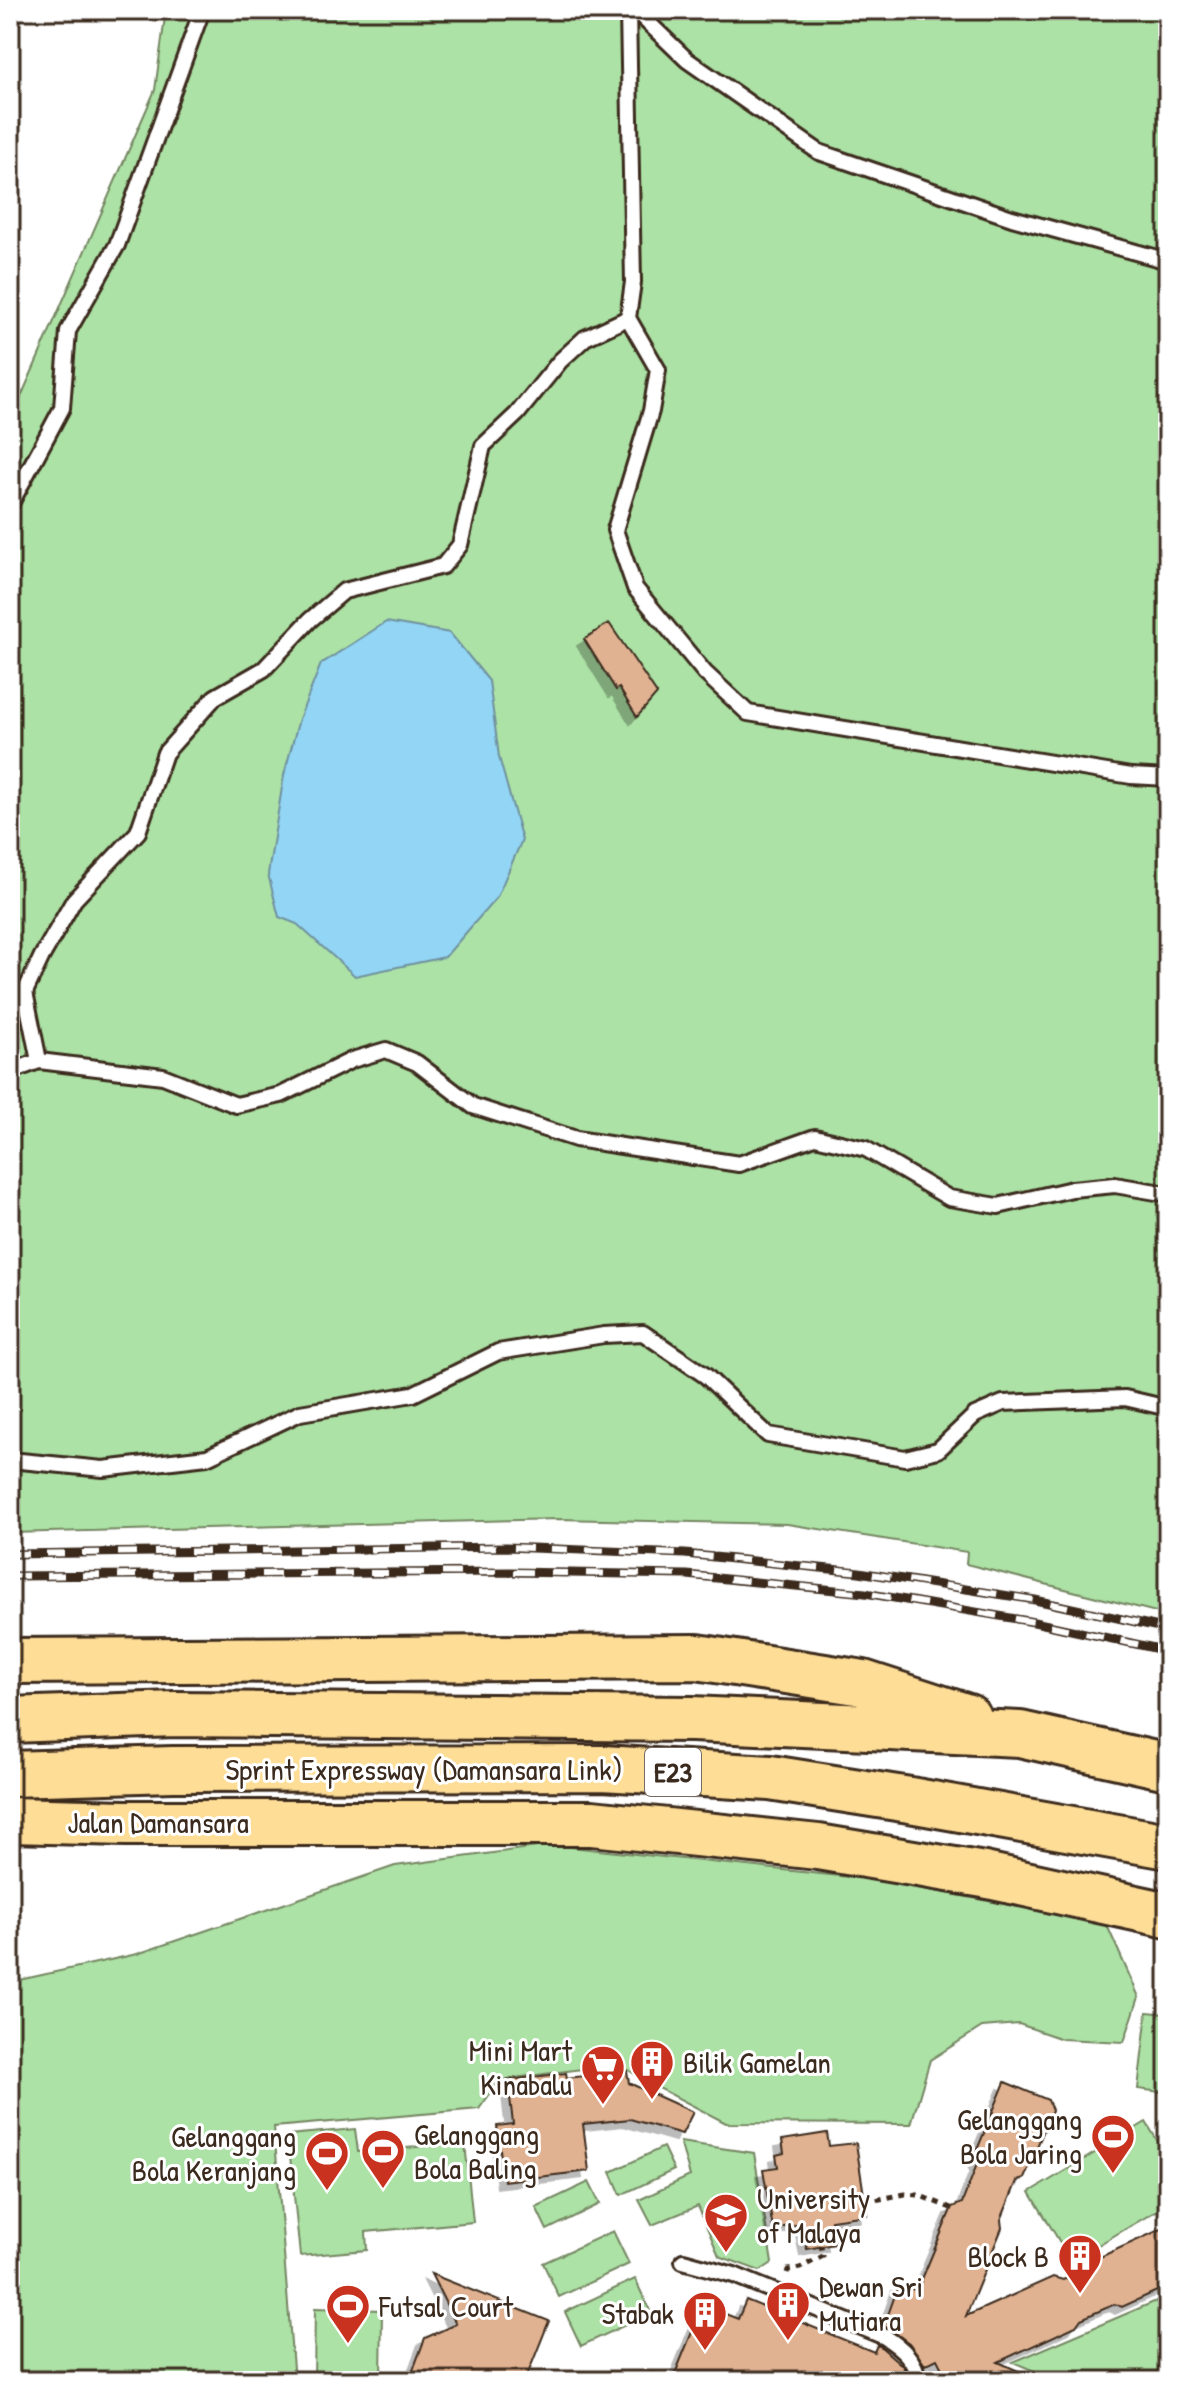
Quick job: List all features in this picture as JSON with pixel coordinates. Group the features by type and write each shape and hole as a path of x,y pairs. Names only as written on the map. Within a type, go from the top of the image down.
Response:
{"main road":[{"path":"10,1661 697,1657 863,1683 1020,1734"},
{"name":"Sprint Expressway (Damansara Link)","path":"10,1720 175,1714 692,1719 1020,1734 1168,1767"},
{"name":"Sprint Expressway (Damansara Link)","path":"10,1774 173,1769 602,1768 770,1778 1168,1846"},
{"name":"Jalan Damansara","path":"10,1823 592,1823 848,1852 984,1875 1168,1915"}],"lane":[{"path":"10,505 62,408 68,331 117,245 202,10"},
{"path":"628,10 633,282 628,318 658,370 651,411 615,530 635,588 705,673 748,713 1131,776 1168,778"},
{"path":"635,10 687,60 819,152 1012,218 1168,261"},
{"path":"39,1061 25,992 74,900 138,832 165,753 215,697 264,669 310,620 344,591 443,566 460,545 483,446 517,414 560,361 585,338 628,318"},
{"path":"10,1072 39,1061 163,1076 236,1105 281,1095 352,1060 386,1050 417,1063 473,1106 576,1139 739,1164 815,1137 866,1149 949,1198 998,1206 1072,1189 1115,1185 1168,1194"},
{"path":"10,1460 103,1469 207,1457 300,1413 413,1394 498,1352 604,1335 643,1333 706,1376 768,1435 905,1458 938,1450 975,1415 1003,1403 1125,1398 1168,1408"},
{"path":"683,2261 734,2275 885,2337 904,2349 919,2381"}],"path":[{"path":"865,2202 905,2194 918,2195 951,2208"},
{"path":"779,2294 788,2270 800,2268 823,2256 821,2246"},
{"path":"642,2381 645,2374 675,2375"}],"green space":[{"path":"166,10 1168,10 1168,1615 966,1564 967,1552 787,1524 558,1519 10,1533 10,422 155,90"},
{"path":"552,1845 877,1880 1106,1923 1139,1997 1124,2042 1062,2039 1019,2024 982,2027 930,2060 911,2124 726,2123 619,2064 500,2080 479,2109 274,2127 294,2381 10,2381 10,1982 137,1954 395,1866"},
{"path":"1147,2012 1168,2014 1168,2093 1138,2089"},
{"name":"Gelanggang Bola Jaring","path":"1146,2122 1168,2158 1168,2204 1071,2261 1030,2192"},
{"name":"Gelanggang Bola Baling","path":"355,2129 358,2152 465,2143 473,2222 366,2232 367,2250 300,2256 288,2135"},
{"path":"680,2142 754,2153 772,2263 760,2271 719,2256 698,2206 652,2225 639,2200 690,2176"},
{"path":"663,2147 674,2170 621,2195 611,2172"},
{"path":"589,2182 600,2204 547,2230 536,2207"},
{"path":"613,2231 629,2264 559,2297 543,2263"},
{"path":"635,2279 651,2313 581,2346 565,2312"},
{"path":"1168,2296 1168,2381 1058,2381 1013,2362"},
{"name":"Futsal Court","path":"315,2308 382,2310 381,2381 314,2381"}],"water":[{"path":"386,622 450,633 489,681 499,757 522,840 497,897 445,957 355,976 297,924 279,917 268,874 284,775 299,719 321,664"}],"building":[{"path":"609,623 657,694 637,717 584,639"},
{"path":"627,2071 629,2083 693,2112 682,2134 630,2119 583,2124 589,2171 504,2181 497,2126 513,2124 508,2080 566,2073 567,2078"},
{"path":"1005,2082 1048,2100 1052,2110 1024,2179 1017,2181 1001,2220 1002,2228 966,2316 1053,2277 1063,2280 1097,2264 1100,2257 1168,2226 1168,2286 1122,2307 1115,2304 1081,2319 1076,2326 998,2362 1041,2381 948,2381 937,2359 925,2365 909,2343 884,2326 899,2284 917,2291 952,2207 962,2203 977,2164 974,2157"},
{"path":"827,2133 829,2146 856,2143 867,2215 831,2220 835,2244 807,2249 802,2224 773,2229 763,2169 778,2167 776,2155 784,2153 782,2140"},
{"path":"431,2274 549,2321 525,2381 409,2381 425,2338 456,2324"},
{"name":"Dewan Sri Mutiara","path":"746,2300 874,2352 877,2345 880,2346 903,2366 908,2377 906,2381 672,2381 703,2305 738,2319"}],"railway":[{"path":"10,1554 506,1547 685,1554 859,1572 1035,1600 1168,1629"},
{"path":"10,1576 510,1572 687,1575 865,1593 1034,1622 1168,1651"}],"place":[{"name":"Bilik Gamelan","path":"652,2101"},
{"name":"Mini Mart Kinabalu","path":"603,2106"},
{"name":"Gelanggang Bola Jaring","path":"1113,2175"},
{"name":"Gelanggang Bola Baling","path":"383,2190"},
{"name":"Gelanggang Bola Keranjang","path":"327,2192"},
{"name":"University of Malaya","path":"726,2254"},
{"name":"Block B","path":"1080,2295"},
{"name":"Dewan Sri Mutiara","path":"788,2342"},
{"name":"Futsal Court","path":"348,2345"},
{"name":"Stabak","path":"705,2352"}]}
